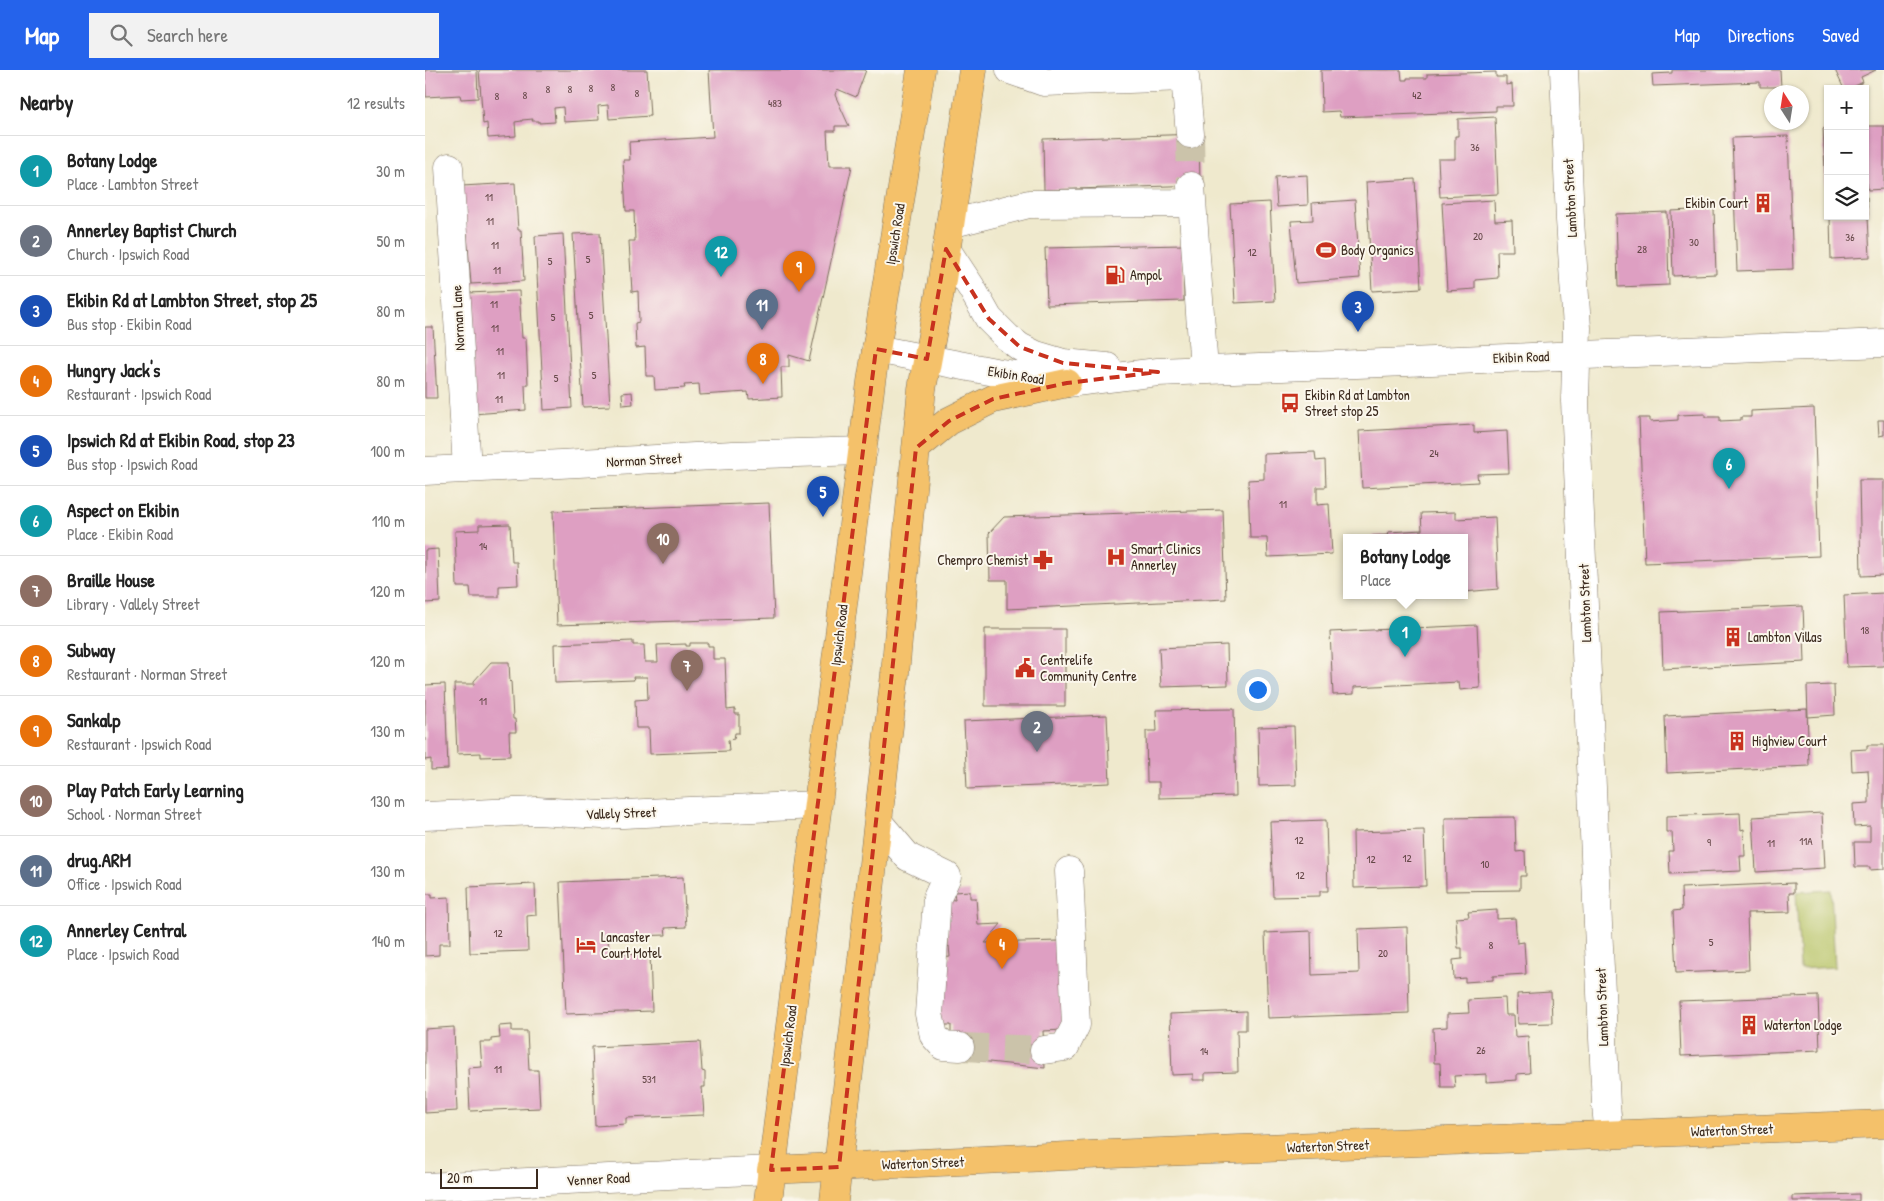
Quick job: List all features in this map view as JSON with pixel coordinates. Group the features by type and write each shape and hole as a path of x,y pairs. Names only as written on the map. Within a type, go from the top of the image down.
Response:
{"main road":[{"name":"Ipswich Road","path":"768,1201 876,349 921,70"},
{"path":"834,1201 879,823 916,448 927,359 941,286 973,70"},
{"path":"916,448 949,421 993,399 1067,383"},
{"name":"Waterton Street","path":"771,1170 1109,1154 1884,1124"}],"street":[{"path":"1009,70 1044,82 1185,77 1190,134"},
{"name":"Lambton Street","path":"1565,70 1570,220 1577,328 1575,392 1606,1106 1609,1135"},
{"name":"Norman Lane","path":"449,166 467,469"},
{"path":"948,237 1029,204 1192,194 1204,370"},
{"name":"Ekibin Road","path":"948,237 971,287 989,319 1020,347 1036,355 1063,363 1158,372"},
{"name":"Ekibin Road","path":"876,349 1067,383 1158,372 1884,343"},
{"name":"Norman Street","path":"425,471 733,455 863,451"},
{"name":"Vallely Street","path":"425,816 537,811 601,815 817,805"},
{"path":"879,823 908,857 947,876 937,898 929,1014 934,1036 943,1046 960,1047"},
{"path":"1044,1050 1065,1047 1076,1025 1069,871"},
{"name":"Venner Road","path":"425,1187 771,1170"}],"highlighted area":[{"path":"946,249 989,319 1020,347 1063,363 1158,372 1067,383 993,399 949,421 916,448 839,1167 771,1170 876,349 927,359"}],"green space":[{"path":"1831,890 1835,967 1800,969 1796,892"}],"building":[{"path":"425,70 477,70 478,98 461,99 460,95 426,97"},
{"path":"479,70 647,70 650,116 609,119 608,105 598,106 599,120 564,122 563,107 554,108 555,122 539,123 539,121 532,121 533,119 522,120 515,122 516,136 488,138 487,123 483,124"},
{"path":"709,70 866,70 856,97 837,89 835,95 849,126 835,126 835,131 827,131 829,166 852,166 809,361 789,355 789,367 781,367 782,397 749,399 748,392 700,395 699,384 684,385 685,388 655,390 654,376 646,376 645,347 636,348 635,323 639,322 638,291 632,292 629,241 635,241 634,211 626,211 623,160 630,160 629,142 713,137"},
{"path":"1321,70 1401,70 1402,80 1407,80 1407,78 1427,78 1427,74 1496,72 1496,77 1506,77 1506,85 1512,84 1513,106 1496,106 1496,111 1340,117 1339,111 1322,112"},
{"path":"1672,70 1780,70 1781,85 1764,85 1764,87 1760,87 1760,82 1653,86 1652,74 1672,73"},
{"path":"1835,70 1876,70 1861,77 1863,82 1857,85 1842,85"},
{"path":"1495,117 1498,194 1440,197 1438,159 1455,159 1455,136 1458,136 1458,119"},
{"path":"1869,126 1884,126 1884,189 1869,190"},
{"path":"1199,134 1200,185 1044,190 1043,139"},
{"name":"Ekibin Court","path":"1788,136 1793,269 1737,271 1732,138"},
{"path":"1307,175 1308,205 1277,207 1275,177"},
{"path":"1415,179 1421,288 1372,291 1366,182"},
{"path":"515,183 518,230 521,230 524,281 471,284 467,234 464,234 462,186"},
{"name":"Body Organics","path":"1355,200 1360,278 1296,283 1291,221 1313,220 1312,203"},
{"path":"1494,200 1495,221 1512,220 1513,251 1497,251 1498,278 1475,280 1475,289 1447,291 1442,203"},
{"path":"1270,202 1275,301 1235,303 1230,204"},
{"path":"1714,209 1716,274 1673,276 1671,211"},
{"path":"1667,212 1669,285 1618,287 1616,214"},
{"path":"1830,220 1868,220 1870,257 1831,259"},
{"path":"600,233 610,406 583,407 573,234"},
{"path":"563,234 572,408 544,410 535,236"},
{"name":"Ampol","path":"1183,245 1184,301 1047,305 1045,248"},
{"path":"519,291 522,338 526,338 528,385 525,385 526,410 473,414 467,293"},
{"path":"425,327 433,327 437,398 425,398"},
{"path":"632,392 633,404 623,405 622,393"},
{"path":"1814,408 1819,556 1645,563 1639,418 1650,418 1650,422 1678,420 1678,415 1705,414 1705,417 1720,417 1720,421 1741,420 1741,417 1751,417 1751,411"},
{"path":"1878,420 1884,420 1884,435 1879,436"},
{"path":"1474,425 1474,433 1507,431 1509,473 1477,474 1478,482 1362,488 1359,431"},
{"path":"1315,452 1316,461 1325,460 1326,487 1317,487 1317,505 1329,504 1332,554 1268,557 1267,538 1250,538 1248,480 1264,479 1264,454"},
{"path":"1859,480 1884,480 1884,575 1861,576"},
{"path":"769,503 774,618 557,625 553,511"},
{"path":"1223,510 1226,599 1007,609 1007,580 990,580 989,533 1004,517"},
{"path":"1456,512 1456,519 1495,517 1498,589 1468,592 1468,534 1389,534 1388,532 1422,530 1421,513"},
{"path":"510,524 512,562 517,562 518,585 499,586 499,597 471,597 470,587 457,587 455,531 479,530 479,525"},
{"path":"438,549 440,602 425,603 425,550"},
{"path":"1884,593 1884,666 1847,667 1844,595"},
{"name":"Lambton Villas","path":"1803,606 1805,662 1663,669 1661,612"},
{"path":"1477,625 1480,688 1460,690 1459,682 1354,687 1354,694 1333,695 1330,632"},
{"name":"Centrelife Community Centre","path":"985,629 1065,629 1065,706 985,706"},
{"path":"633,641 633,645 644,645 645,662 658,662 657,645 686,644 686,646 690,646 690,643 708,643 708,646 713,646 713,659 725,659 727,710 735,709 735,714 739,714 739,733 735,733 734,739 728,740 729,751 650,754 649,728 636,728 635,700 648,699 647,677 633,677 634,680 555,683 554,644"},
{"path":"1227,645 1228,685 1161,687 1159,648"},
{"path":"491,662 509,662 513,719 515,719 516,732 509,732 510,756 481,757 481,753 457,754 454,684 474,684 474,681"},
{"path":"445,684 448,769 431,770 431,759 425,760 425,685"},
{"path":"1834,685 1835,715 1808,717 1807,686"},
{"path":"1234,709 1236,796 1159,798 1159,782 1147,782 1146,731 1157,731 1156,710"},
{"name":"Highview Court","path":"1807,709 1809,766 1667,773 1665,716"},
{"path":"1107,715 1110,783 967,789 964,721"},
{"path":"1294,726 1296,785 1259,786 1258,727"},
{"path":"1867,745 1884,745 1884,869 1870,870 1870,867 1855,867 1854,842 1870,842 1870,826 1854,827 1853,804 1869,803 1869,789 1868,770 1852,771 1851,750 1867,749"},
{"path":"1740,813 1741,830 1744,829 1745,856 1740,856 1741,871 1670,874 1669,851 1673,851 1672,832 1666,832 1666,816"},
{"path":"1822,813 1825,868 1756,872 1753,817"},
{"path":"1515,817 1516,852 1525,851 1526,876 1520,876 1520,890 1446,891 1445,818"},
{"path":"1326,820 1328,891 1320,891 1320,896 1273,897 1270,822"},
{"path":"1424,830 1426,886 1354,888 1353,832"},
{"name":"Lancaster Court Motel","path":"683,877 686,927 665,928 666,935 608,937 609,955 650,954 652,1011 566,1014 560,882"},
{"path":"1794,883 1794,893 1789,893 1790,912 1747,913 1749,970 1676,973 1673,911 1682,910 1681,888"},
{"path":"535,884 536,915 527,916 528,951 470,953 468,887"},
{"path":"970,891 970,898 976,898 978,925 1001,924 985,943 1059,941 1064,1030 1043,1031 1045,1068 961,1059 951,1036 951,1025 939,1025 942,958 950,957 947,899 955,900 954,892"},
{"path":"425,894 432,894 432,898 449,897 450,944 439,944 439,955 425,956"},
{"path":"1497,910 1497,919 1515,918 1517,943 1524,942 1526,974 1493,976 1493,980 1465,982 1465,978 1454,979 1453,960 1462,959 1462,948 1458,948 1456,918 1469,917 1468,912"},
{"path":"1407,927 1409,1013 1268,1018 1265,933 1311,931 1312,975 1359,973 1358,929"},
{"path":"1551,992 1552,1023 1518,1024 1517,994"},
{"name":"Waterton Lodge","path":"1818,996 1820,1050 1681,1056 1679,1001"},
{"path":"1505,998 1506,1015 1514,1015 1515,1037 1528,1036 1530,1073 1517,1074 1517,1080 1486,1082 1486,1074 1454,1076 1455,1087 1441,1087 1440,1063 1434,1063 1433,1028 1447,1027 1447,1014 1469,1013 1468,1000"},
{"path":"1246,1011 1246,1030 1237,1030 1238,1072 1205,1073 1205,1080 1193,1080 1193,1074 1172,1075 1170,1014"},
{"path":"512,1025 512,1031 527,1031 529,1070 538,1070 540,1108 470,1111 468,1068 482,1067 480,1042 491,1042 491,1039 500,1038 499,1026"},
{"path":"454,1027 457,1111 425,1113 425,1029"},
{"path":"700,1042 702,1071 705,1072 705,1087 702,1087 704,1115 626,1118 626,1124 595,1126 592,1047"},
{"path":"1859,1194 1859,1201 1792,1201 1792,1196"}],"tunnel":[{"path":"1190,134 1191,186"},
{"path":"960,1047 1044,1050"}],"place":[{"name":"Ekibin Court","path":"1763,203"},
{"name":"Body Organics","path":"1326,250"},
{"name":"Ampol","path":"1115,275"},
{"name":"Annerley Central","path":"721,277"},
{"name":"Sankalp","path":"799,292"},
{"name":"drug.ARM","path":"762,330"},
{"name":"Ekibin Rd at Lambton Street, stop 25","path":"1358,332"},
{"name":"Subway","path":"763,384"},
{"name":"Ekibin Rd at Lambton Street stop 25","path":"1290,403"},
{"name":"Aspect on Ekibin","path":"1729,489"},
{"name":"Ipswich Rd at Ekibin Road, stop 23","path":"823,517"},
{"name":"Smart Clinics Annerley","path":"1116,557"},
{"name":"Chempro Chemist","path":"1043,560"},
{"name":"Play Patch Early Learning","path":"663,564"},
{"name":"Lambton Villas","path":"1733,637"},
{"name":"Botany Lodge","path":"1405,657"},
{"name":"Centrelife Community Centre","path":"1025,668"},
{"name":"Braille House","path":"687,691"},
{"name":"Highview Court","path":"1737,741"},
{"name":"Annerley Baptist Church","path":"1037,752"},
{"name":"Lancaster Court Motel","path":"586,945"},
{"name":"Hungry Jack's","path":"1002,969"},
{"name":"Waterton Lodge","path":"1749,1025"}]}
